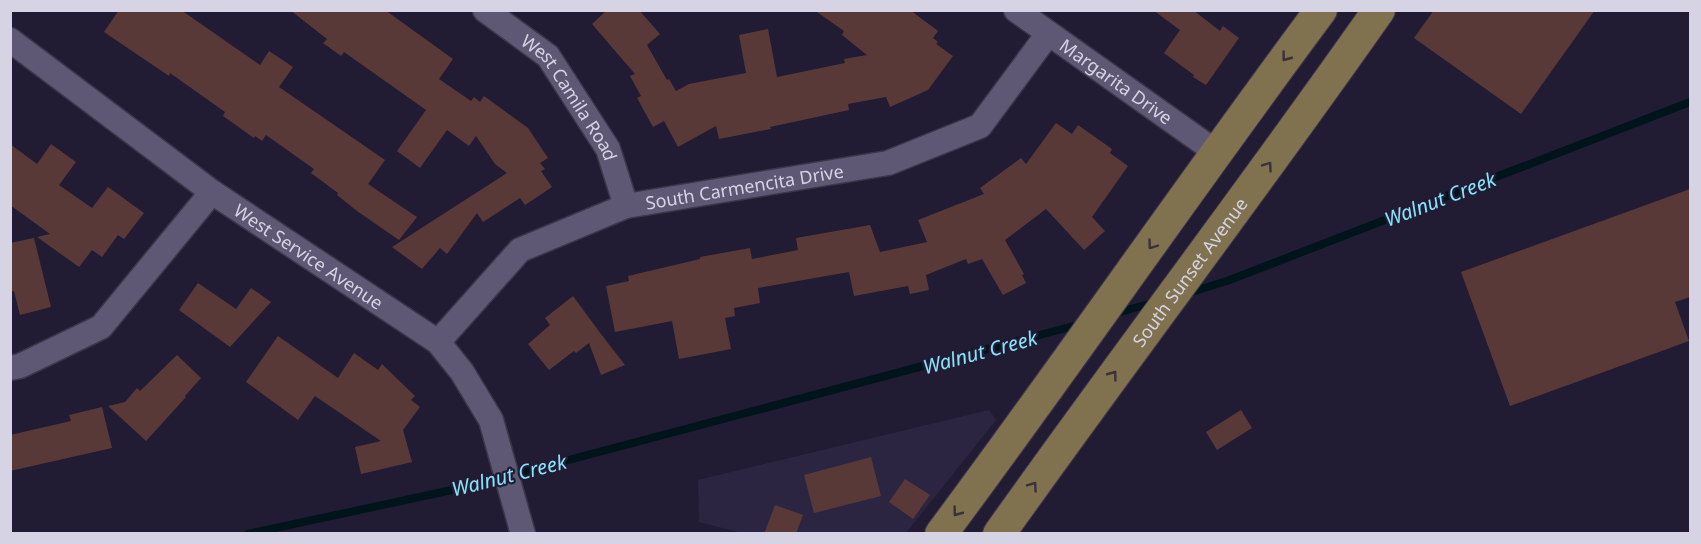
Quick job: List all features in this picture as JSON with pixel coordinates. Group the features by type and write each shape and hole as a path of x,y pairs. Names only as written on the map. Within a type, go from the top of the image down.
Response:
{"main road":[{"path":"941,534 1037,405 1186,198 1216,152 1321,10"},
{"name":"South Sunset Avenue","path":"999,534 1078,422 1234,214 1379,10"}],"street":[{"name":"West Camila Road","path":"485,10 548,56 608,149 626,206"},
{"name":"Margarita Drive","path":"1016,10 1216,152"},
{"name":"South Carmencita Drive","path":"438,342 520,250 626,206 888,163 980,126 1048,34"},
{"name":"West Service Avenue","path":"10,40 212,192 438,342 462,372 491,420 522,530"},
{"path":"10,368 20,366 101,327 212,192"}],"shaded area":[{"path":"989,410 996,420 906,533 742,533 699,522 698,480"}],"building":[{"path":"119,10 181,10 260,65 269,51 293,67 279,87 385,160 368,184 417,217 399,240 357,211 311,173 314,169 266,135 262,141 255,136 254,138 223,116 225,112 170,73 169,76 104,32"},
{"path":"290,10 385,10 453,59 439,79 471,101 474,97 480,102 484,96 528,128 548,158 540,163 545,169 541,171 552,187 525,205 520,198 483,222 477,213 447,254 440,248 422,269 392,247 507,173 495,164 476,136 469,146 447,130 420,168 397,151 426,110 344,52 341,56 323,43 327,39"},
{"path":"607,10 639,10 660,34 647,45 676,91 689,84 746,73 739,35 768,29 777,77 845,63 844,59 867,55 842,35 844,31 814,10 910,10 938,31 933,38 938,42 936,44 953,56 928,90 890,107 886,97 848,104 849,110 719,139 716,126 678,147 664,121 653,127 637,98 641,96 630,76 635,74 592,24"},
{"path":"1153,10 1193,10 1220,31 1223,26 1239,38 1206,85 1164,53 1180,30"},
{"path":"1434,10 1595,10 1521,114 1414,38"},
{"path":"1056,123 1072,134 1078,125 1112,149 1110,153 1128,166 1092,217 1105,231 1084,250 1046,209 1005,240 1024,274 1022,275 1026,283 1003,295 982,259 968,264 966,259 926,275 929,290 910,294 908,286 854,296 849,272 758,288 760,303 734,308 735,316 725,318 731,349 679,359 672,321 615,332 606,286 629,281 628,276 700,259 700,257 750,248 752,259 798,250 796,238 870,225 880,252 927,242 918,220 984,194 980,188 1021,158 1026,164"},
{"path":"10,144 37,164 51,144 76,162 59,185 92,208 108,187 144,213 124,239 118,235 102,257 92,250 79,267 37,237 50,234 10,205"},
{"path":"1690,189 1690,297 1675,302 1689,341 1510,406 1461,272"},
{"path":"34,238 51,307 20,315 14,291 10,292 10,243"},
{"path":"198,283 236,309 251,288 271,302 230,347 179,310"},
{"path":"573,296 625,365 601,375 589,343 549,370 528,344 550,325 545,318"},
{"path":"278,336 338,378 354,353 378,370 382,364 415,396 411,400 420,407 403,430 412,462 361,474 355,447 381,441 315,396 298,420 246,382"},
{"path":"177,355 201,378 146,441 108,406 125,402 137,388 140,391"},
{"path":"102,407 112,448 10,471 10,435 71,421 69,415"},
{"path":"1241,410 1252,428 1217,450 1206,432"},
{"path":"871,457 881,496 814,513 804,475"},
{"path":"905,479 930,495 913,519 889,502"},
{"path":"775,505 803,515 796,534 764,534"}],"waterway":[{"name":"Walnut Creek","path":"1188,293 1227,281 1690,102"},
{"name":"Walnut Creek","path":"1113,314 1156,302"},
{"name":"Walnut Creek","path":"248,534 475,485 1081,324"}]}
